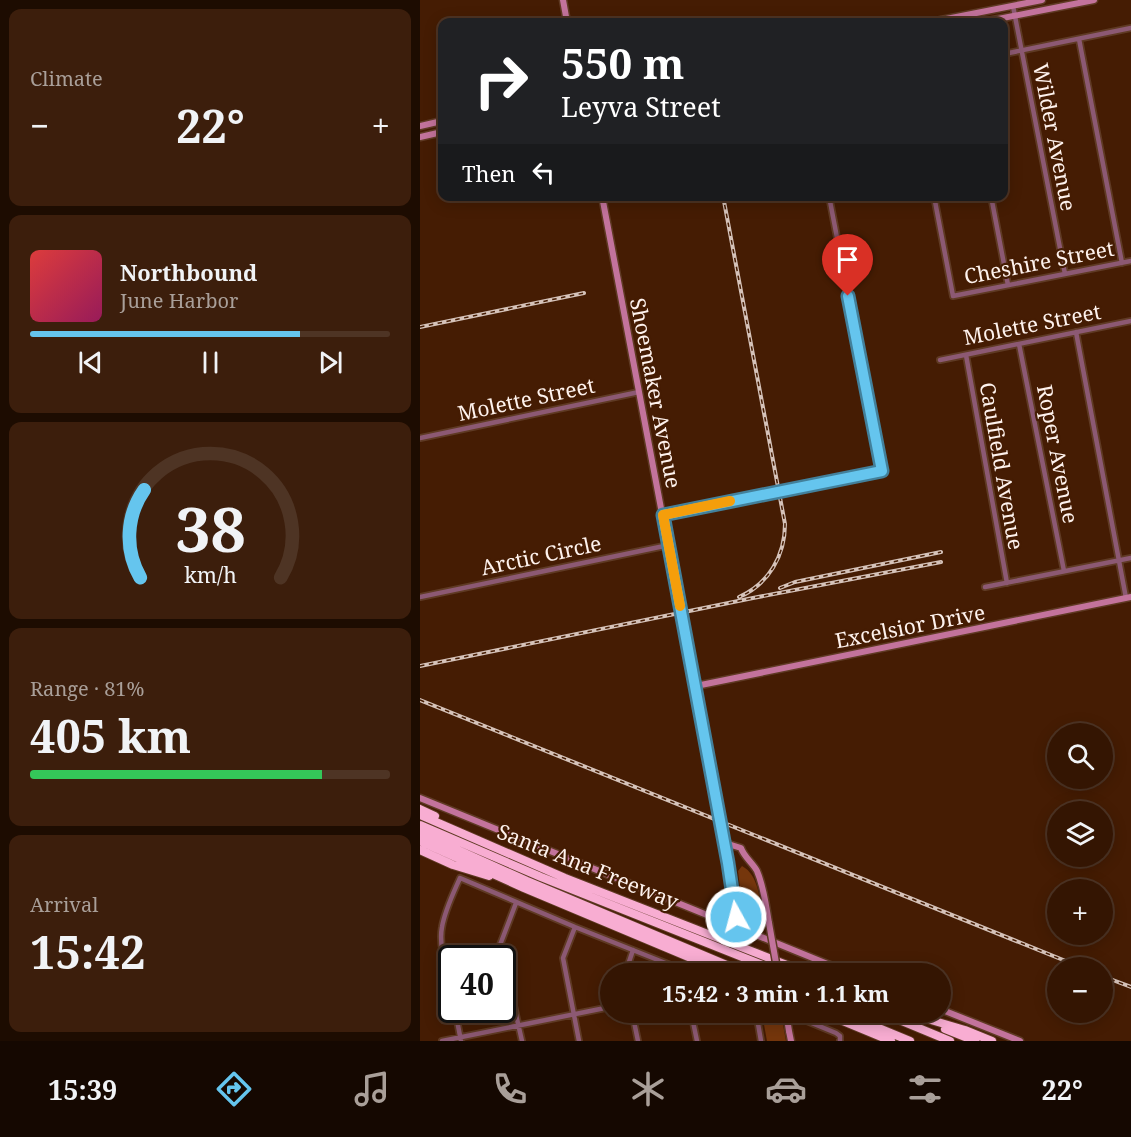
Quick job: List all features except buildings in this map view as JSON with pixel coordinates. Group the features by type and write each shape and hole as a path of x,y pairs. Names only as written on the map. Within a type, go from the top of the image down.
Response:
{"highway":[{"path":"420,809 483,843"},
{"name":"Santa Ana Freeway","path":"420,815 565,878 782,963"},
{"path":"420,825 541,878 757,963"},
{"path":"420,833 722,963"},
{"name":"Santa Ana Freeway","path":"420,841 524,888 703,963"},
{"path":"420,850 453,865 524,888"},
{"path":"848,1023 891,1041"},
{"path":"867,1023 910,1041"},
{"path":"907,1023 950,1041"},
{"path":"931,1023 975,1041"},
{"path":"941,1023 992,1041"}],"street":[{"path":"563,0 566,18"},
{"path":"952,18 1042,0"},
{"path":"1004,18 1094,0"},
{"name":"Wilder Avenue","path":"1013,6 1065,274"},
{"path":"1008,53 1131,28"},
{"path":"1079,39 1122,263"},
{"path":"420,126 438,122"},
{"path":"420,137 438,133"},
{"name":"Shoemaker Avenue","path":"603,201 725,843 737,911 733,926"},
{"path":"663,515 882,471 830,201"},
{"name":"Cheshire Street","path":"935,201 953,296 1131,261"},
{"path":"992,201 1008,285"},
{"name":"Molette Street","path":"940,360 1131,321"},
{"path":"1076,332 1128,598"},
{"name":"Roper Avenue","path":"1019,344 1064,571"},
{"name":"Caulfield Avenue","path":"966,355 1006,583"},
{"name":"Molette Street","path":"420,438 639,392"},
{"name":"Arctic Circle","path":"420,597 669,545"},
{"path":"985,587 1131,558"},
{"name":"Excelsior Drive","path":"696,686 1128,598"},
{"path":"420,798 825,963"},
{"path":"725,843 741,848 742,853 752,862 758,874 776,963"},
{"path":"727,856 742,853"},
{"path":"442,945 441,928 460,878 665,963"},
{"path":"516,903 500,945 522,1041"},
{"path":"575,927 563,958 579,1041"},
{"path":"629,963 633,950"},
{"path":"442,1041 461,1039 600,1009"},
{"path":"951,1013 1020,1041"},
{"path":"458,1023 461,1039"},
{"path":"634,1023 638,1041"},
{"path":"693,1023 697,1041"},
{"path":"758,1023 761,1041"},
{"path":"788,1023 791,1041"},
{"path":"812,1023 836,1033 840,1036 840,1041"}],"shaded area":[{"path":"742,866 748,870 758,889 763,918 760,931 748,926 744,921 738,871"},
{"path":"764,1023 783,1023 786,1041 767,1041"}],"railway":[{"path":"724,201 785,524 782,547 773,567 759,584 739,597"},
{"path":"420,327 584,293"},
{"path":"780,588 795,582 941,552"},
{"path":"420,666 941,562"},
{"path":"420,700 1056,957"},
{"path":"1113,980 1131,987"}],"slow traffic":[{"path":"680,606 663,515 730,501"}],"route":[{"path":"736,917 737,911 663,515 882,471 848,296"}]}
